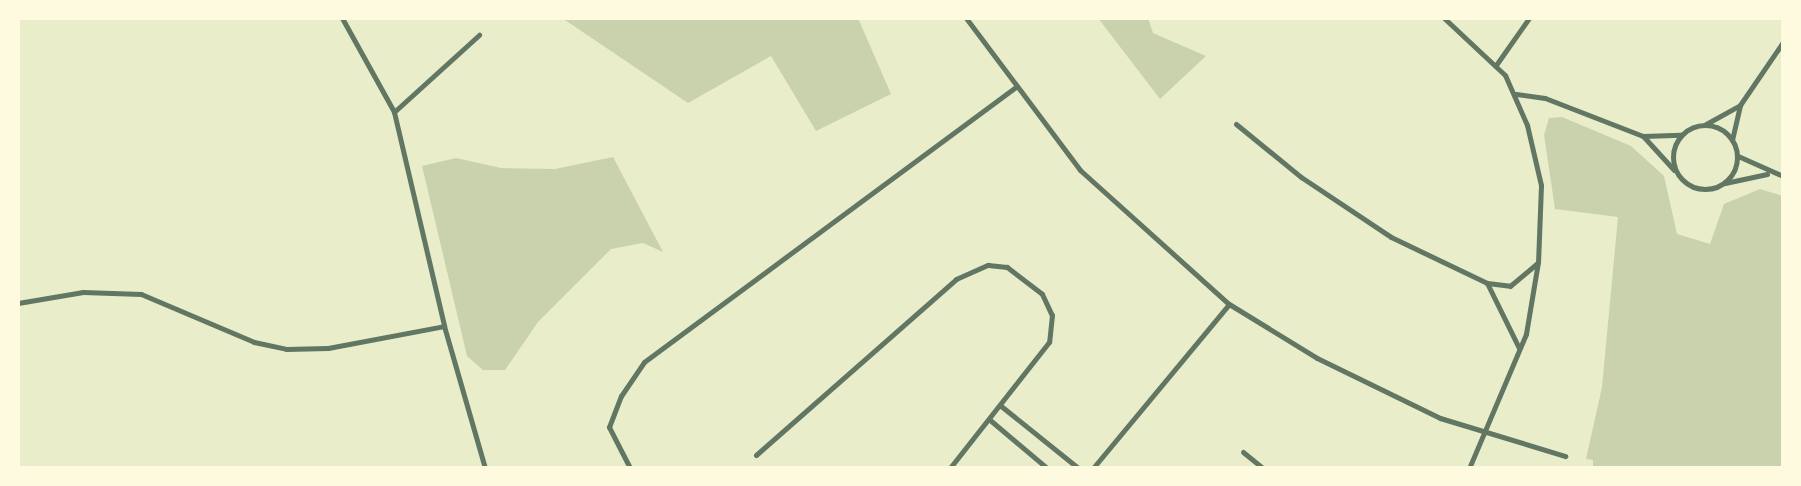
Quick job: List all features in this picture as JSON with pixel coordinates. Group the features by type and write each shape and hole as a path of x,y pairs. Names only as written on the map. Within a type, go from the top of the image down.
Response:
{"street":[{"path":"342,18 394,112 444,326 485,468"},
{"path":"966,18 1015,87 1080,170 1229,304 1317,358 1440,418 1484,434 1565,456"},
{"path":"1444,18 1496,65 1516,94 1541,185 1538,262 1520,349 1469,468"},
{"path":"1496,65 1528,18"},
{"path":"394,112 479,34"},
{"path":"1732,140 1740,105 1783,42"},
{"path":"630,468 609,427 621,396 644,362 1015,87"},
{"path":"1516,94 1545,98 1643,136 1681,135 1740,105"},
{"path":"1236,124 1301,177 1391,237 1487,283 1510,286 1538,262"},
{"path":"1703,124 1716,126 1732,140 1738,156 1767,174"},
{"path":"1675,171 1674,146 1681,135"},
{"path":"1643,136 1694,188 1767,174 1783,176"},
{"path":"1724,183 1738,156"},
{"path":"756,454 956,279 988,265 1007,267 1025,278 1052,315 1049,342 951,468"},
{"path":"1487,283 1520,349"},
{"path":"18,303 83,292 141,294 254,342 286,349 328,348 444,326"},
{"path":"1093,468 1229,304"},
{"path":"1001,406 1078,468"},
{"path":"990,420 1047,468"},
{"path":"1243,452 1263,468"}],"green space":[{"path":"562,18 858,18 891,94 816,131 771,56 688,103"},
{"path":"1098,18 1148,18 1153,33 1206,56 1160,99"},
{"path":"1562,117 1631,146 1664,176 1677,234 1710,244 1724,204 1760,189 1783,196 1783,468 1593,468 1593,460 1586,459 1602,387 1618,217 1555,209 1544,135 1549,118"},
{"path":"613,157 663,252 643,243 611,249 538,322 505,370 483,370 467,356 422,166 456,158 501,168 555,169"}]}
